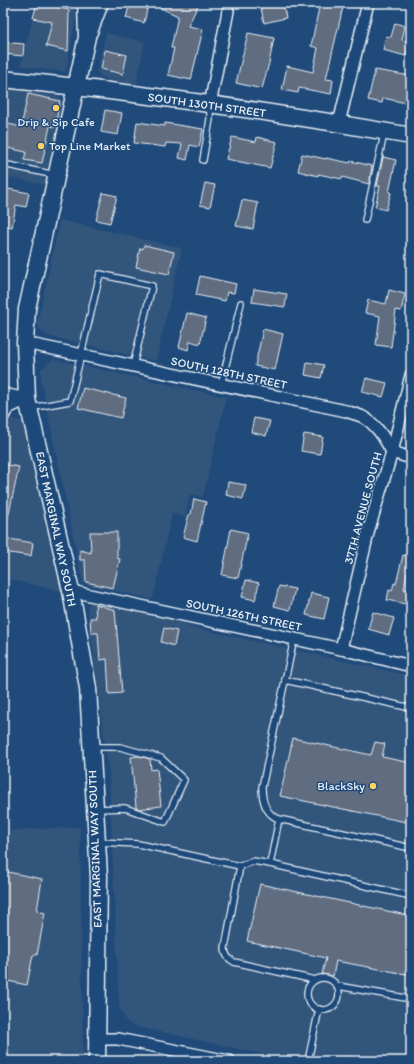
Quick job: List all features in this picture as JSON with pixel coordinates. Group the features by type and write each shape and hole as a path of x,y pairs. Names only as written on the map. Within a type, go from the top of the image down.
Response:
{"street":[{"name":"EAST MARGINAL WAY SOUTH","path":"86,3 87,37 27,309 25,343 28,404 71,591 88,688 99,876 97,1061"},
{"path":"87,37 100,3"},
{"path":"339,123 368,3"},
{"path":"210,105 228,11"},
{"name":"SOUTH 130TH STREET","path":"3,79 76,87 339,123 411,136"},
{"name":"SOUTH 128TH STREET","path":"25,343 346,411 362,416 374,425 392,452"},
{"name":"37TH AVENUE SOUTH","path":"341,649 369,529 392,452 411,375"},
{"path":"3,394 28,404"},
{"path":"3,416 8,408 28,404"},
{"path":"392,452 411,458"},
{"name":"SOUTH 126TH STREET","path":"71,591 341,649 411,666"},
{"path":"97,1039 118,1039 229,1061"}],"lane":[{"path":"203,160 210,119 210,105"},
{"path":"365,220 384,131"},
{"path":"3,164 57,175"},
{"path":"28,404 70,401 100,274 152,286 134,366"},
{"path":"221,385 240,303"},
{"path":"294,639 262,787 264,805 269,813 279,819 411,848"},
{"path":"285,680 411,708"},
{"path":"92,747 120,747 161,758 184,780 165,822 125,808 96,809"},
{"path":"270,864 279,819"},
{"path":"97,842 138,844 240,866 252,861 270,864 411,896"},
{"path":"240,866 225,948 225,952 228,957 234,962 315,980"},
{"path":"338,986 339,991 337,1002 330,1008 319,1009 314,1007 308,998 308,988 315,980 320,978 330,979 338,986 411,999"},
{"path":"308,1061 319,1009"}],"shaded area":[{"path":"36,3 74,3 76,16 66,72 21,66"},
{"path":"106,33 145,42 136,85 109,80 101,77 97,72"},
{"path":"10,87 56,95 64,101 44,185 3,176 3,123"},
{"path":"60,220 182,248 156,361 47,336 42,332 37,324"},
{"path":"53,359 226,397 203,497 190,494 185,517 172,514 153,599 83,584 41,380 41,369"},
{"path":"9,418 23,421 64,592 3,578 3,446"},
{"path":"94,602 183,621 187,626 411,676 411,1061 293,1061 133,1026 125,1020 119,1007 109,774 87,606"},
{"path":"80,827 83,1061 3,1061 3,835 13,830"},
{"path":"140,1054 170,1061 113,1061 114,1058 120,1055"}],"building":[{"path":"37,3 69,10 68,51 46,46 52,22 33,18"},
{"path":"130,3 141,3 148,5 144,23 126,18"},
{"path":"150,3 199,3 188,26 203,29 191,80 168,75 174,48 171,48 178,16"},
{"path":"260,3 283,3 286,18 264,23"},
{"path":"320,3 344,3 326,79 333,80 331,94 299,88 298,93 282,90 287,66 313,72 318,48 311,46"},
{"path":"395,23 405,26 402,40 409,42 406,56 383,50 386,36 391,37"},
{"path":"248,33 274,38 262,89 236,83"},
{"path":"3,42 24,44 23,56 3,54"},
{"path":"105,50 127,55 123,74 101,69"},
{"path":"375,70 411,76 411,104 383,98 382,103 368,100"},
{"path":"28,94 60,101 55,127 50,126 42,163 24,160 26,152 3,147 3,132 5,123 21,127"},
{"path":"105,110 122,113 118,135 101,132"},
{"path":"137,122 165,126 165,123 203,129 199,147 190,145 187,160 179,158 182,144 166,143 165,147 134,143"},
{"path":"232,137 256,142 257,137 277,142 270,168 226,159"},
{"path":"302,154 350,163 351,161 372,166 369,184 342,177 342,179 318,174 318,176 298,171"},
{"path":"383,157 396,160 389,192 391,193 386,210 375,207 380,186 377,186"},
{"path":"205,183 215,185 210,207 200,205"},
{"path":"3,188 29,193 26,207 16,205 12,227 3,225"},
{"path":"103,193 117,196 110,223 96,220"},
{"path":"242,200 258,203 253,229 236,226"},
{"path":"144,245 174,252 169,274 136,267 140,248 143,249"},
{"path":"200,276 236,284 234,293 227,292 225,301 196,295"},
{"path":"254,289 287,294 285,307 252,302"},
{"path":"389,290 405,294 401,311 396,310 391,347 376,345 380,316 365,313 368,300 386,304"},
{"path":"187,313 206,318 200,344 190,341 188,350 179,347"},
{"path":"263,329 283,334 275,370 255,366"},
{"path":"307,362 324,365 321,378 305,375"},
{"path":"366,378 387,383 383,397 362,392"},
{"path":"83,388 126,398 121,418 78,408"},
{"path":"254,418 270,421 266,436 251,432"},
{"path":"304,434 323,437 320,454 301,451"},
{"path":"3,464 19,467 7,522 3,521"},
{"path":"228,482 246,485 243,499 226,495"},
{"path":"194,499 206,502 197,541 183,537 189,514 191,514"},
{"path":"231,529 248,533 238,578 222,575"},
{"path":"90,532 117,532 117,558 120,559 113,588 86,582 85,560 80,560 80,550 91,553"},
{"path":"3,538 33,543 31,556 3,552"},
{"path":"403,555 411,557 411,574 407,573 404,589 409,590 406,604 387,600 389,590 392,591 394,583 396,584"},
{"path":"246,580 259,583 255,600 242,597"},
{"path":"279,586 295,589 290,610 274,606"},
{"path":"311,593 329,597 324,619 306,615"},
{"path":"95,604 115,610 122,693 109,694 107,659 100,660 98,633 91,633 90,618 96,618"},
{"path":"373,612 394,618 389,635 368,629"},
{"path":"164,628 177,631 174,646 161,642"},
{"path":"293,738 371,755 375,742 385,744 382,757 411,763 411,823 280,796"},
{"path":"139,756 150,759 151,770 157,769 161,806 139,809 136,807 131,757"},
{"path":"3,871 42,879 37,911 45,913 37,955 33,955 27,985 3,980"},
{"path":"260,884 411,916 411,975 336,961 333,976 322,974 326,958 247,941"}],"place":[{"name":"Drip & Sip Cafe","path":"56,108"},
{"name":"Top Line Market","path":"41,146"},
{"name":"BlackSky","path":"373,786"}]}
